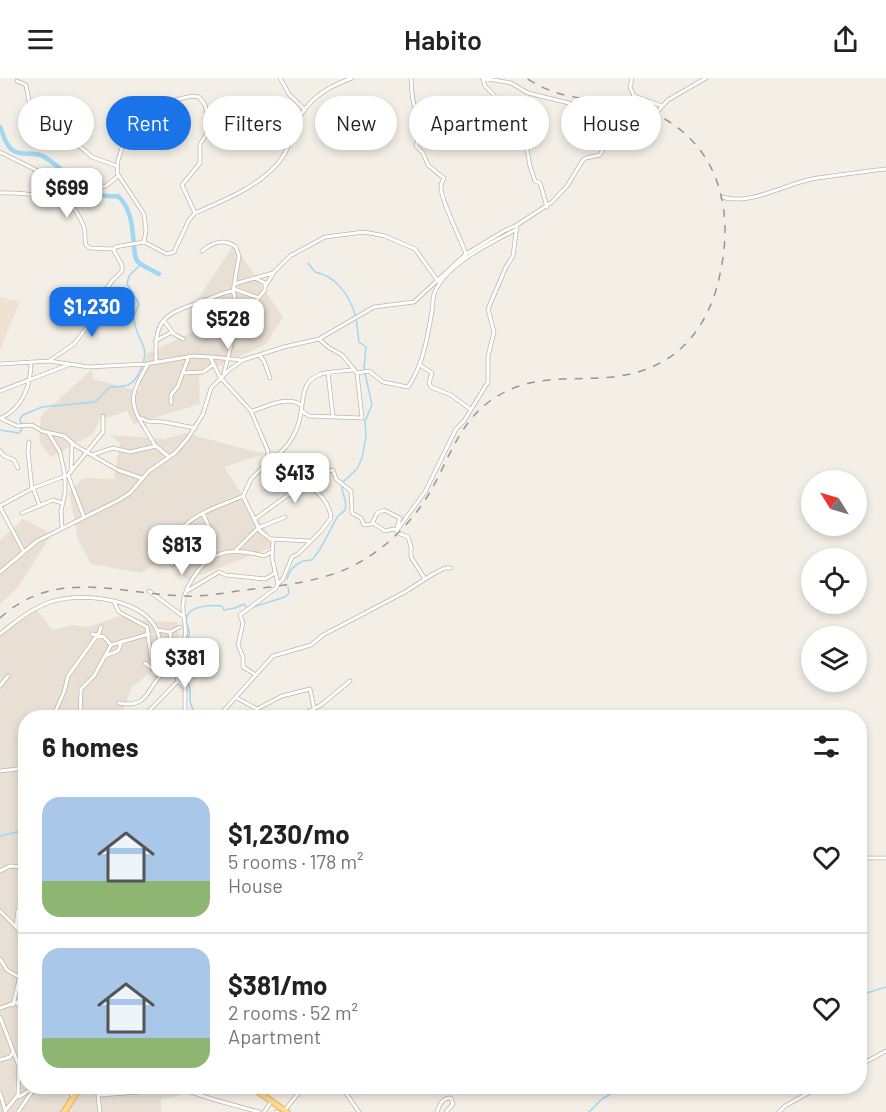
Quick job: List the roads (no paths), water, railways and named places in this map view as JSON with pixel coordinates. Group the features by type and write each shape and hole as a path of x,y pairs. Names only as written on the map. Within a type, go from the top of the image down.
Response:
{"main road":[{"path":"64,1112 76,1094"},
{"path":"263,1094 283,1111"}],"street":[{"path":"280,78 289,94 305,110"},
{"path":"0,159 1,153 36,170 66,200 85,230 84,241 90,248 113,249 117,245 144,242 167,254 174,252 189,220 195,213 253,185 277,165 283,158 297,122 305,110 327,89 352,78"},
{"path":"411,78 412,96"},
{"path":"482,78 485,86 494,96"},
{"path":"482,78 511,83 528,93 561,101"},
{"path":"632,78 630,84 632,94 662,106 668,100 706,78"},
{"path":"17,81 26,85 30,106 39,117 63,132 92,157 117,166"},
{"path":"144,242 146,230 144,214 118,176 117,166 126,136 129,109 192,96 199,97 208,112 208,129 200,144 200,164 182,185 195,213"},
{"path":"420,150 428,165 444,178 441,186 446,207 459,232 466,254"},
{"path":"527,150 535,181 540,182 547,207"},
{"path":"357,373 369,371 383,382 410,386 420,365 437,287 473,253 547,207 562,193 583,160 600,155 602,150"},
{"path":"722,196 755,197 810,180 886,169"},
{"path":"91,190 106,186 118,176"},
{"path":"0,193 21,192 33,196 66,200"},
{"path":"0,364 49,361 89,367 148,364 189,356 243,360 259,356 284,347 319,339 374,307 414,302 466,254 504,231 518,227"},
{"path":"397,530 425,492 454,432 464,421 489,380 488,356 494,333 488,309 513,256 518,227"},
{"path":"236,325 259,298 273,273 290,255 317,241 339,234 364,232 385,236 415,249 438,281"},
{"path":"202,251 221,241 236,247 239,256 234,288 236,325 224,374"},
{"path":"49,361 74,344 83,333 95,303 112,280 122,271 122,265 113,249"},
{"path":"156,363 156,334 164,321 182,307 273,273"},
{"path":"255,278 266,285"},
{"path":"234,288 259,298"},
{"path":"164,321 172,332 183,339"},
{"path":"155,341 172,332"},
{"path":"302,411 309,416 360,419 363,417 357,373 342,355 319,339"},
{"path":"171,403 171,395 177,387 189,356"},
{"path":"259,356 266,365 270,378"},
{"path":"172,565 172,551 180,529 202,513 243,496 251,478 267,461 268,455 262,434 251,411 220,377 210,357"},
{"path":"0,572 37,541 130,493 142,478 181,447 203,414 209,391 220,377 243,360"},
{"path":"0,418 8,414 24,396 31,379 31,362"},
{"path":"148,364 134,395 135,409 155,446 169,458"},
{"path":"182,373 203,372 214,364"},
{"path":"0,391 69,365"},
{"path":"420,365 432,373 429,383 431,387 451,395 470,410"},
{"path":"268,455 277,455 287,447 299,423 306,385 313,378 328,373 353,370"},
{"path":"328,373 333,417"},
{"path":"251,411 288,401 301,405"},
{"path":"24,552 0,506 68,474 103,432 103,416"},
{"path":"299,423 309,416"},
{"path":"0,418 11,424 32,425 50,434 64,436 122,472 142,478"},
{"path":"139,418 147,422 164,422 195,428"},
{"path":"50,434 60,452 84,517"},
{"path":"29,442 28,452 33,489 40,507"},
{"path":"62,528 62,503 66,493 73,443"},
{"path":"92,455 112,448 130,452 155,446"},
{"path":"0,451 4,456 14,460 18,468"},
{"path":"256,675 243,668 243,657 238,645 243,623 240,615 276,588 285,575 292,557 298,554 326,526 332,514 319,494 298,473 267,461"},
{"path":"286,468 292,483 288,495"},
{"path":"255,519 307,483 333,470 336,479 351,491 352,513 361,518 364,525 373,523 385,531 397,530 408,537 412,560 425,579"},
{"path":"243,496 263,534 272,539 309,542"},
{"path":"22,513 53,500 62,503"},
{"path":"373,523 377,513 384,510 400,518 397,530"},
{"path":"202,513 213,536 208,560"},
{"path":"234,551 258,528 285,516"},
{"path":"272,539 271,552 278,584"},
{"path":"159,650 171,649 180,645 185,636 183,606 185,592 201,566 208,560 234,551 264,556 271,552"},
{"path":"225,710 273,656 311,645 323,635 405,592 442,569 452,568"},
{"path":"185,592 219,572 226,575 265,579 275,573"},
{"path":"149,591 184,617"},
{"path":"0,634 30,611 50,602 69,598 114,602 133,606 154,624 160,640 159,650 151,658 148,629 145,625 119,612 114,602"},
{"path":"148,629 154,624"},
{"path":"56,710 68,676 98,635 101,627"},
{"path":"157,630 170,632 180,627"},
{"path":"170,632 171,649"},
{"path":"92,634 108,639 111,645"},
{"path":"80,710 81,689 94,676 111,645 149,634"},
{"path":"105,656 118,651 122,641"},
{"path":"180,645 182,652 173,666 178,681 185,688 185,710"},
{"path":"145,663 161,676"},
{"path":"119,703 132,704 142,701 161,676 175,670"},
{"path":"0,686 9,676"},
{"path":"150,710 178,681"},
{"path":"310,710 350,681"},
{"path":"236,698 257,709 282,696 310,689 314,708"},
{"path":"0,771 18,769"},
{"path":"867,858 886,858"},
{"path":"0,871 10,866 18,866"},
{"path":"16,927 18,910"},
{"path":"0,911 16,927"},
{"path":"0,959 8,970 18,975"},
{"path":"15,1004 18,987"},
{"path":"0,1008 18,1003"},
{"path":"15,1004 18,1007"},
{"path":"0,1017 18,1064"},
{"path":"1,1035 8,1036"},
{"path":"0,1060 10,1057 13,1051"},
{"path":"867,1061 886,1051"},
{"path":"0,1093 5,1112"},
{"path":"17,1098 18,1094"},
{"path":"5,1112 23,1094"},
{"path":"18,1112 30,1094"},
{"path":"100,1112 99,1095 110,1094"},
{"path":"201,1094 259,1112"},
{"path":"283,1111 297,1094"},
{"path":"346,1094 359,1112"},
{"path":"779,1112 808,1094"},
{"path":"437,1112 442,1101 451,1098 453,1104 446,1112"},
{"path":"264,1112 272,1100"}],"waterway":[{"path":"0,127 7,143 15,152 43,156 87,189 97,194 118,196 129,213 138,262 159,274"},
{"path":"308,263 315,272 336,282 346,294 355,315"},
{"path":"0,430 19,433 22,429 20,419 23,415 42,407 95,402 110,387 132,383 143,363 145,353 134,321 139,304 127,284 129,276 141,264"},
{"path":"343,482 357,469 362,458 366,436 365,421 372,405 364,369 366,347 359,342 356,318"},
{"path":"287,579 290,571 296,565 314,557 322,547 338,516 345,510 342,487"},
{"path":"253,607 285,597 289,593 288,587"},
{"path":"193,710 190,688 180,666 189,635 187,616 194,609 206,606 222,606 224,610 244,604 248,609"},
{"path":"0,836 18,832"},
{"path":"867,993 886,987"},
{"path":"589,1112 610,1094"}],"railway":[{"path":"0,618 21,602 43,593 66,588 89,587 199,596 296,583 344,570 375,552 403,528 425,500 464,429 480,409 490,401 510,390 530,383 631,374 666,360 689,341 705,317 711,303 724,252 725,230 719,188 712,169 701,151 686,135 664,118 648,110 625,103 562,94 526,78"}]}
